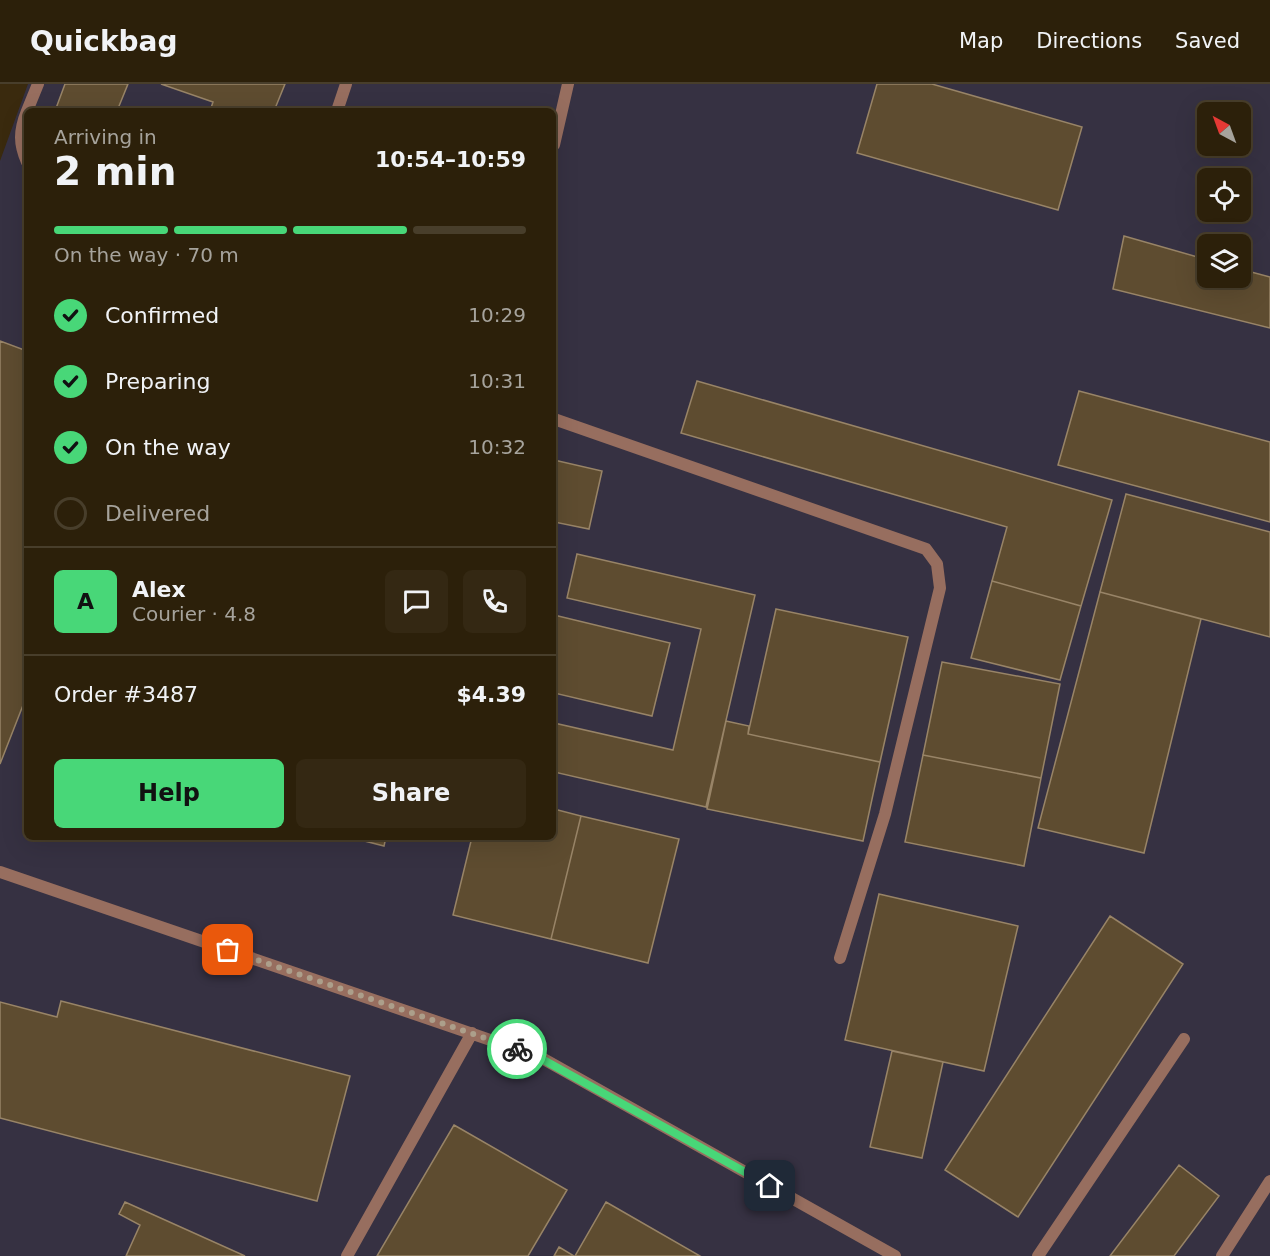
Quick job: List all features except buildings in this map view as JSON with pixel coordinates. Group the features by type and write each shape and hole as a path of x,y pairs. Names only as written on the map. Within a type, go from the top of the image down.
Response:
{"street":[{"path":"28,108 38,84"},
{"path":"338,108 346,84"},
{"path":"556,136 568,84"},
{"path":"24,118 20,146 24,155"},
{"path":"556,420 926,549 937,564 940,588 890,792 840,958"},
{"path":"0,872 540,1058 895,1256"},
{"path":"347,1256 472,1033"},
{"path":"1038,1256 1184,1039"},
{"path":"1222,1256 1270,1181"}],"shaded area":[{"path":"28,84 1270,84 1270,1256 0,1256 0,161"}],"way so far":[{"path":"228,950 517,1049"}],"route":[{"path":"517,1049 540,1058 770,1186"}]}
